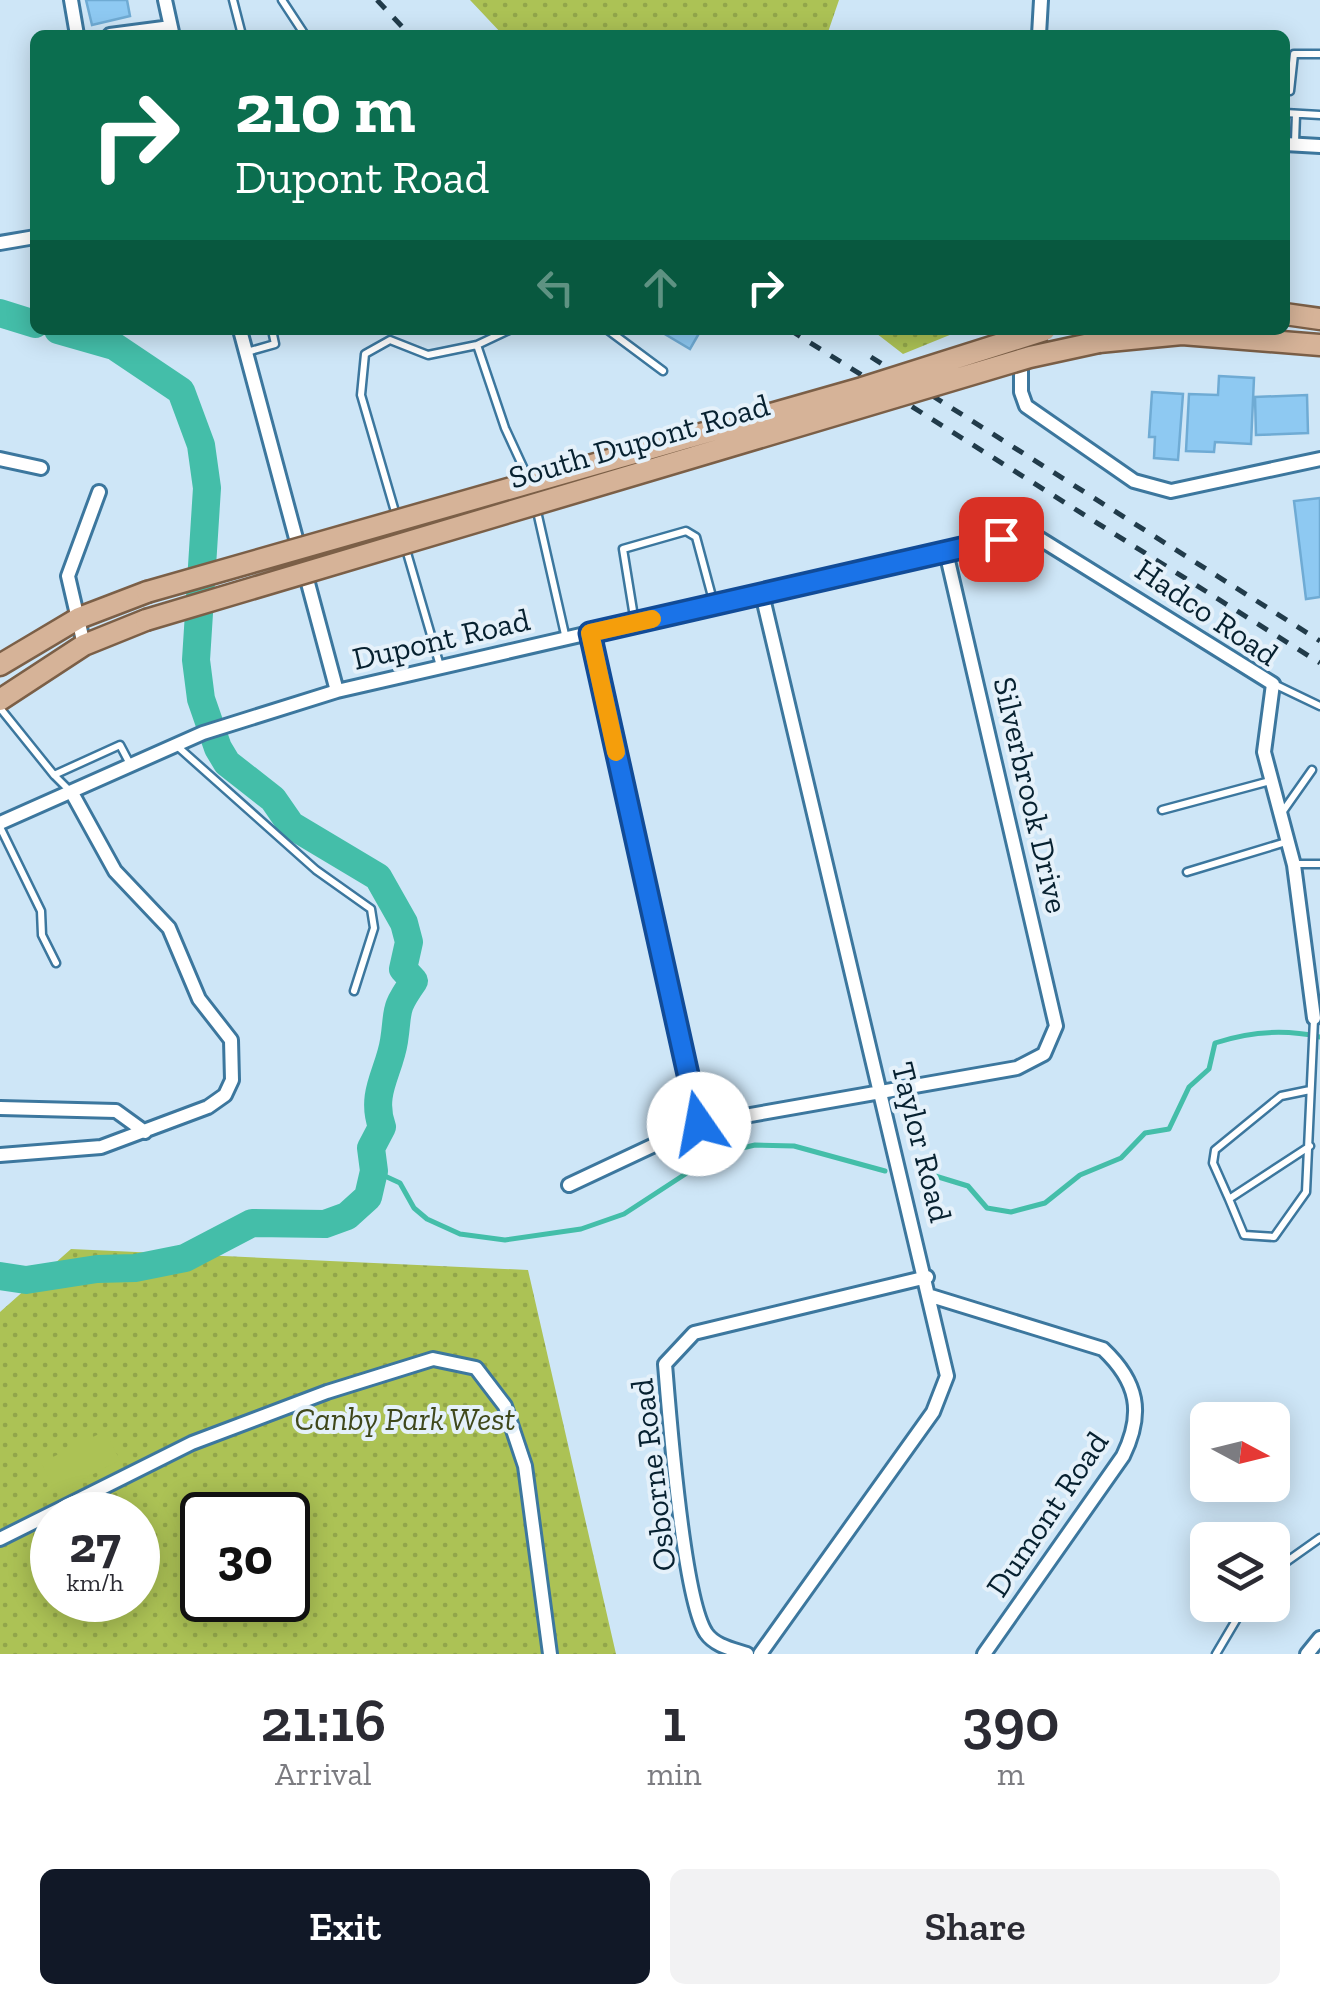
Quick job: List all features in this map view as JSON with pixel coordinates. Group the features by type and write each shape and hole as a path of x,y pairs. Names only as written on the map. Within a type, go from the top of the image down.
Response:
{"main road":[{"path":"1290,315 1320,319"},
{"name":"South Dupont Road","path":"0,665 79,618 147,592 862,388 1030,335"},
{"name":"South Dupont Road","path":"0,700 84,645 146,620 938,384 1099,342 1172,335"},
{"name":"South Dupont Road","path":"1195,335 1320,345"}],"street":[{"path":"71,0 76,30"},
{"path":"165,0 172,30"},
{"path":"1039,30 1041,0"},
{"path":"1290,144 1320,146"},
{"path":"0,244 30,238"},
{"path":"241,335 337,691"},
{"path":"1023,335 1020,377 1026,406 1134,481 1172,491 1320,459"},
{"path":"0,459 41,468"},
{"path":"84,645 68,576 100,492"},
{"name":"Dupont Road","path":"0,825 203,733 337,691 1029,532"},
{"name":"Hadco Road","path":"1029,532 1272,684 1264,752 1294,865 1314,1018"},
{"name":"Silverbrook Drive","path":"882,1095 1034,1062 1047,1049 1056,1026 946,552"},
{"name":"Taylor Road","path":"760,1654 933,1412 947,1376 932,1296 762,594"},
{"path":"590,633 699,1124"},
{"path":"0,1155 102,1147 183,1120 225,1095 232,1080 230,1040 199,999 169,928 115,872 72,793"},
{"path":"569,1185 699,1124 882,1095"},
{"path":"0,1108 116,1111 145,1132"},
{"name":"Osborne Road","path":"747,1654 716,1644 705,1631 695,1596 670,1439 664,1364 694,1333 927,1277"},
{"name":"Dumont Road","path":"932,1296 1103,1349 1123,1373 1136,1405 1136,1429 1123,1456 984,1654"},
{"path":"0,1538 192,1444 327,1392 432,1359 476,1368 505,1406 525,1466 550,1654"},
{"path":"1307,1654 1320,1638"}],"lane":[{"path":"233,0 241,30"},
{"path":"282,0 302,30"},
{"path":"1290,92 1294,54 1320,54"},
{"path":"1290,113 1320,115"},
{"path":"1290,144 1296,114"},
{"path":"246,352 275,344 273,335"},
{"path":"391,335 390,340 365,354 360,394 440,666"},
{"path":"390,340 428,355 477,345 498,335"},
{"path":"615,335 663,371"},
{"path":"477,345 505,428 525,464 566,639"},
{"path":"635,623 621,556 623,549 686,532 696,537 715,605"},
{"path":"1272,684 1320,706"},
{"path":"0,708 72,793"},
{"path":"54,775 120,745 131,766"},
{"path":"176,745 316,870 371,909 374,928 354,991"},
{"path":"1280,815 1312,770"},
{"path":"1162,810 1272,780"},
{"path":"0,825 42,910 42,935 56,963"},
{"path":"1187,872 1288,842"},
{"path":"0,848 9,844"},
{"path":"1294,865 1320,864"},
{"path":"1310,1090 1281,1096 1215,1150 1213,1163 1244,1235 1274,1238 1306,1192 1314,1018"},
{"path":"1229,1198 1310,1146"},
{"path":"1290,1559 1320,1538"},
{"path":"1216,1654 1236,1622"}],"green space":[{"path":"470,0 839,0 829,30 498,30"},
{"path":"878,335 950,335 903,354"},
{"name":"Canby Park West","path":"71,1249 528,1270 616,1654 0,1654 0,1312"},
{"path":"105,1431 120,1460 59,1492 41,1463"}],"building":[{"path":"86,0 127,0 130,16 92,25"},
{"path":"666,335 698,335 690,349"},
{"path":"1219,376 1254,378 1251,444 1215,442 1214,452 1186,451 1189,394 1218,395"},
{"path":"1152,392 1183,394 1178,460 1154,458 1155,437 1149,437"},
{"path":"1307,395 1308,433 1256,435 1255,397"},
{"path":"1320,498 1320,597 1306,599 1294,501"}],"waterway":[{"path":"0,313 30,322"},
{"path":"0,1276 26,1280 97,1269 135,1268 185,1258 252,1223 325,1224 347,1216 368,1197 374,1171 371,1148 382,1127 379,1093 392,1052 398,1010 414,981 403,969 409,942 404,923 378,877 291,825 273,799 227,763 218,748 201,699 196,660 207,488 201,445 181,391 114,346 76,335"},
{"path":"932,1175 968,1186 987,1208 1011,1212 1045,1203 1080,1175 1121,1158 1145,1133 1169,1129 1189,1087 1209,1069 1215,1043 1267,1033 1320,1037"},
{"path":"374,1171 400,1183 414,1208 427,1219 460,1234 505,1240 581,1229 624,1214 716,1154 755,1145 794,1146 885,1171"}],"railway":[{"path":"377,0 405,30"},
{"path":"798,335 1320,663"},
{"path":"871,357 1320,641"}],"slow traffic":[{"path":"616,752 590,633 652,619"}],"route":[{"path":"699,1124 590,633 1001,539"}]}
